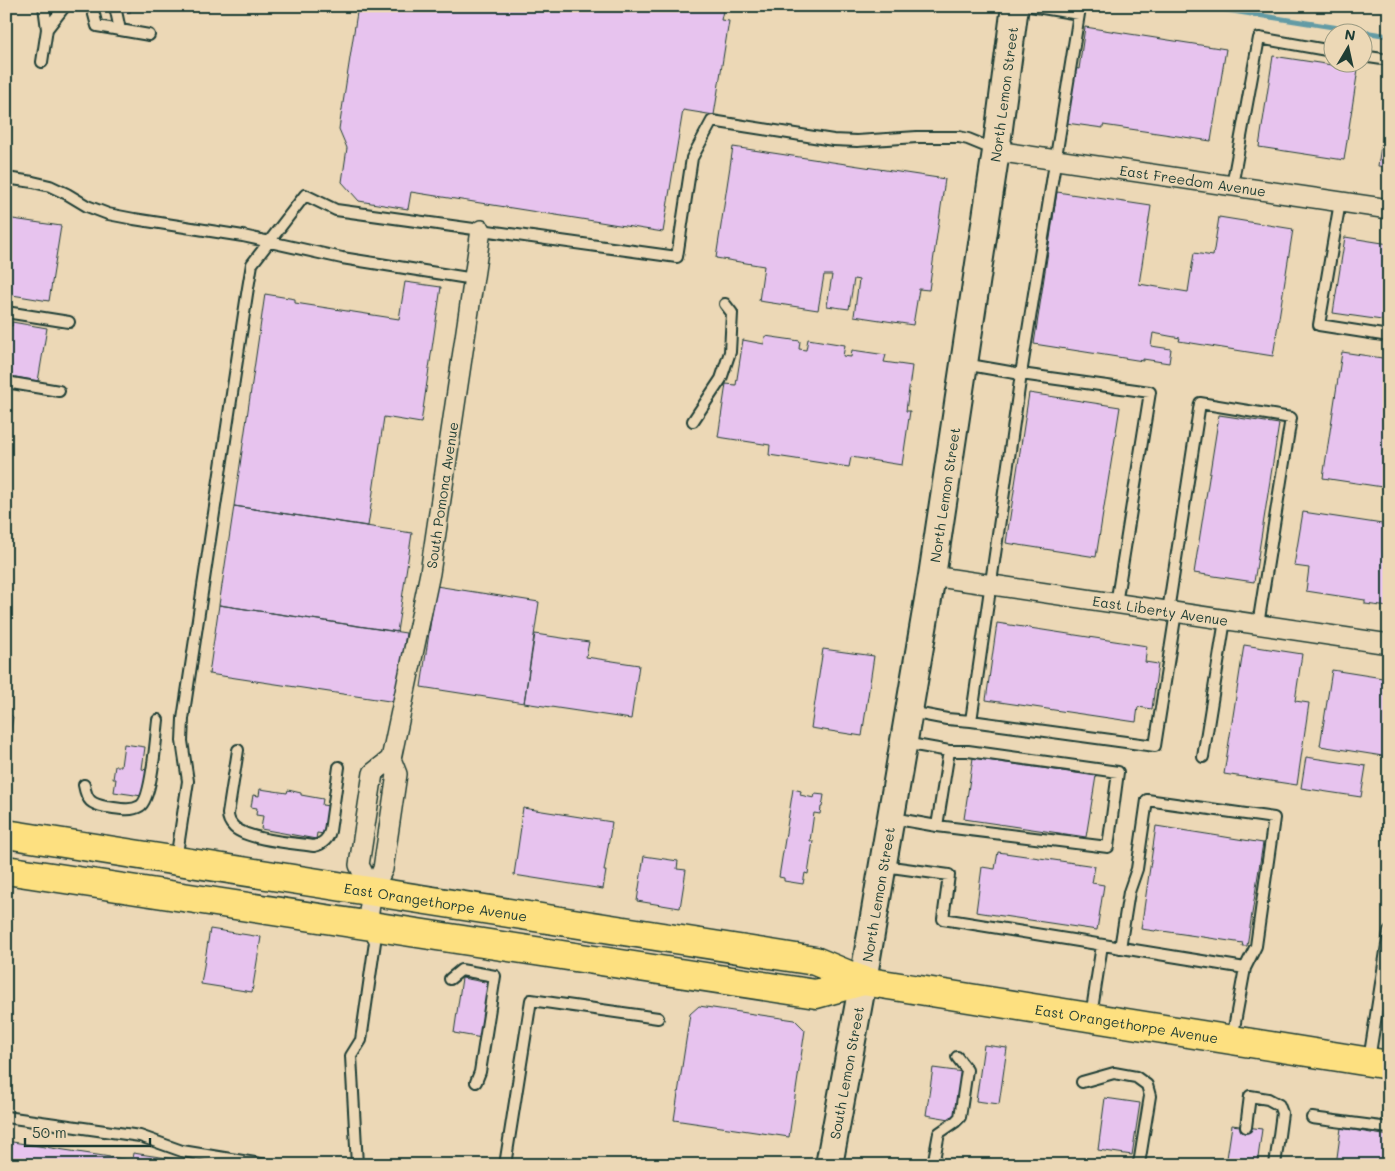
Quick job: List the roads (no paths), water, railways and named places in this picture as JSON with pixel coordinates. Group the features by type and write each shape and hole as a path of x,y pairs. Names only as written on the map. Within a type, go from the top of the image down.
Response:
{"main road":[{"name":"East Orangethorpe Avenue","path":"6,834 815,960 863,981 1379,1063"},
{"name":"East Orangethorpe Avenue","path":"6,870 816,994 863,981"}],"street":[{"name":"North Lemon Street","path":"863,981 932,576 996,151 1015,6"},
{"name":"East Freedom Avenue","path":"996,151 1389,209"},
{"name":"South Pomona Avenue","path":"367,925 372,891 383,869 397,774 391,759 430,573 481,230"},
{"name":"East Liberty Avenue","path":"932,576 1389,644"},
{"name":"South Lemon Street","path":"829,1165 863,981"}],"lane":[{"path":"42,62 47,29 44,6"},
{"path":"47,29 65,6"},
{"path":"971,721 1021,374 1079,14 1030,6"},
{"path":"92,7 97,26 149,35"},
{"path":"116,11 120,30"},
{"path":"1232,186 1259,38 1322,49"},
{"path":"1372,57 1389,60"},
{"path":"176,860 188,781 182,741 183,719 246,294 252,264 305,195 336,210 677,257 692,158 712,121 833,140 857,141 917,137 959,137 968,138 996,151"},
{"path":"6,178 50,186 87,206 108,214 243,236 342,258 474,279"},
{"path":"1340,202 1319,325 1389,336"},
{"path":"693,421 720,379 730,352 732,313 725,304"},
{"path":"6,312 69,322"},
{"path":"964,364 1150,392 1116,604"},
{"path":"6,382 59,391"},
{"path":"909,712 947,719 1155,746 1200,403 1291,418 1258,625"},
{"path":"1203,757 1225,620"},
{"path":"84,785 89,800 95,805 131,810 144,803 150,781 158,720"},
{"path":"891,818 937,826 1108,847 1118,772 968,751 949,751 904,743"},
{"path":"238,750 228,814 232,826 251,836 314,846 319,845 328,836 330,831 339,767"},
{"path":"937,826 949,751"},
{"path":"1120,948 1129,892 1137,869 1147,800 1274,818 1256,946 1245,968 1232,1040"},
{"path":"883,866 950,875 944,919 1245,968"},
{"path":"357,1165 351,1056 361,1040 375,942 367,925"},
{"path":"1379,1063 1389,932"},
{"path":"1091,1018 1102,945"},
{"path":"450,979 461,970 495,976 480,1072 476,1082"},
{"path":"505,1165 531,1000 658,1018"},
{"path":"933,1165 939,1133 960,1117 967,1070 957,1057"},
{"path":"1082,1082 1114,1073 1136,1077 1147,1085 1150,1096 1138,1165"},
{"path":"1246,1127 1250,1096 1268,1099 1279,1105 1282,1113 1275,1165"},
{"path":"6,1117 140,1136 182,1151 267,1165"},
{"path":"1312,1118 1389,1128"}],"waterway":[{"path":"1201,6 1389,36"}]}
